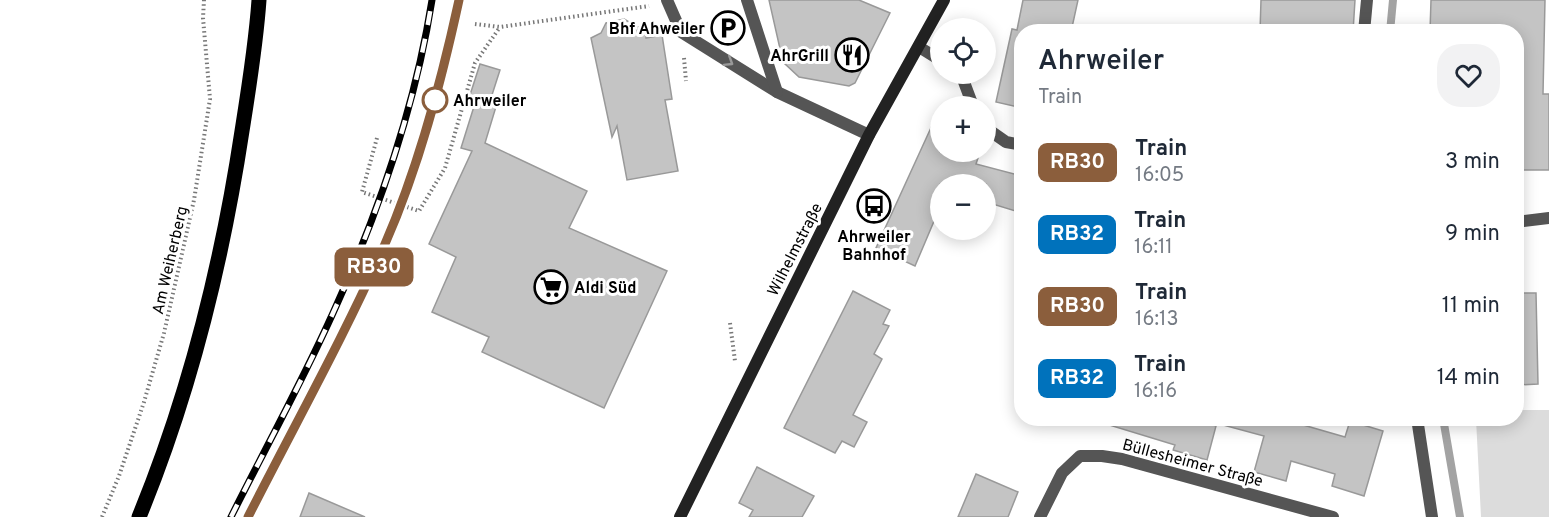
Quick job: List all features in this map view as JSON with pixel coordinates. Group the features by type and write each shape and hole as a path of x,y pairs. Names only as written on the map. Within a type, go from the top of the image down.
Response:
{"main road":[{"path":"140,517 176,418 193,363 218,263 233,189 257,36 259,0"},
{"name":"Wilhelmstraße","path":"680,517 869,135 945,0"}],"street":[{"path":"747,0 777,92"},
{"path":"1365,24 1367,0"},
{"path":"667,2 681,32 777,92 869,135"},
{"path":"919,47 930,54"},
{"path":"996,135 1006,142 1014,144"},
{"path":"1524,221 1549,218"},
{"path":"1418,426 1432,517"},
{"name":"Büllesheimer Straße","path":"1040,517 1062,473 1080,456 1122,459 1333,517"}],"path":[{"name":"Am Weiherberg","path":"102,517 119,476 161,345 195,200 210,99 203,18 204,0"},
{"path":"475,24 500,27 667,2"},
{"path":"376,138 362,192 419,211 446,168 475,63 500,27"}],"shaded area":[{"path":"1524,410 1549,410 1549,517 1481,517 1476,426 1524,426"}],"building":[{"path":"769,0 859,0 890,13 855,83 849,86 799,77 783,62"},
{"path":"1023,0 1078,0 1073,24 1018,24"},
{"path":"1261,0 1355,0 1354,24 1260,24"},
{"path":"1431,0 1545,0 1543,94 1549,94 1549,170 1524,170 1524,24 1430,24"},
{"path":"624,19 637,27 644,26 646,38 662,35 672,99 665,100 678,171 627,180 617,126 612,137 591,38 601,33 606,23"},
{"path":"1012,29 1014,29 1014,106 996,102"},
{"name":"Aldi Süd","path":"480,64 500,70 491,98 498,100 485,143 587,191 569,228 667,271 604,408 482,352 489,337 432,312 456,257 429,244 472,151 461,148 476,100 469,98"},
{"path":"930,130 930,162 977,162 976,164 1014,174 1014,211 996,205 996,174 930,174 930,231 915,266 876,248"},
{"path":"853,291 890,310 883,324 889,326 874,354 882,359 853,415 867,422 854,447 842,441 835,453 784,428"},
{"path":"1524,293 1536,293 1538,384 1524,385"},
{"path":"1113,426 1216,426 1207,460 1173,450 1175,445"},
{"path":"1227,426 1307,426 1345,437 1348,426 1366,426 1383,431 1364,496 1332,486 1335,474 1291,461 1286,481 1254,472 1264,436"},
{"path":"757,467 814,496 802,517 749,517 753,510 739,503"},
{"path":"976,474 1018,492 1008,517 958,517"},
{"path":"309,493 365,517 300,517"}],"waterway":[{"path":"1391,24 1393,0"},
{"path":"1444,426 1460,517"}],"railway":[{"path":"231,517 321,339 365,238 393,160 416,81 432,0"},
{"path":"248,517 353,313 397,215 428,124 459,0"}],"train":[{"name":"RB30","path":"248,517 386,243 432,111 459,0"}],"place":[{"name":"Bhf Ahweiler","path":"728,28"},
{"name":"AhrGrill","path":"852,55"},
{"name":"Ahrweiler","path":"435,100"},
{"name":"Ahrweiler Bahnhof","path":"874,206"},
{"name":"Aldi Süd","path":"551,287"}]}
